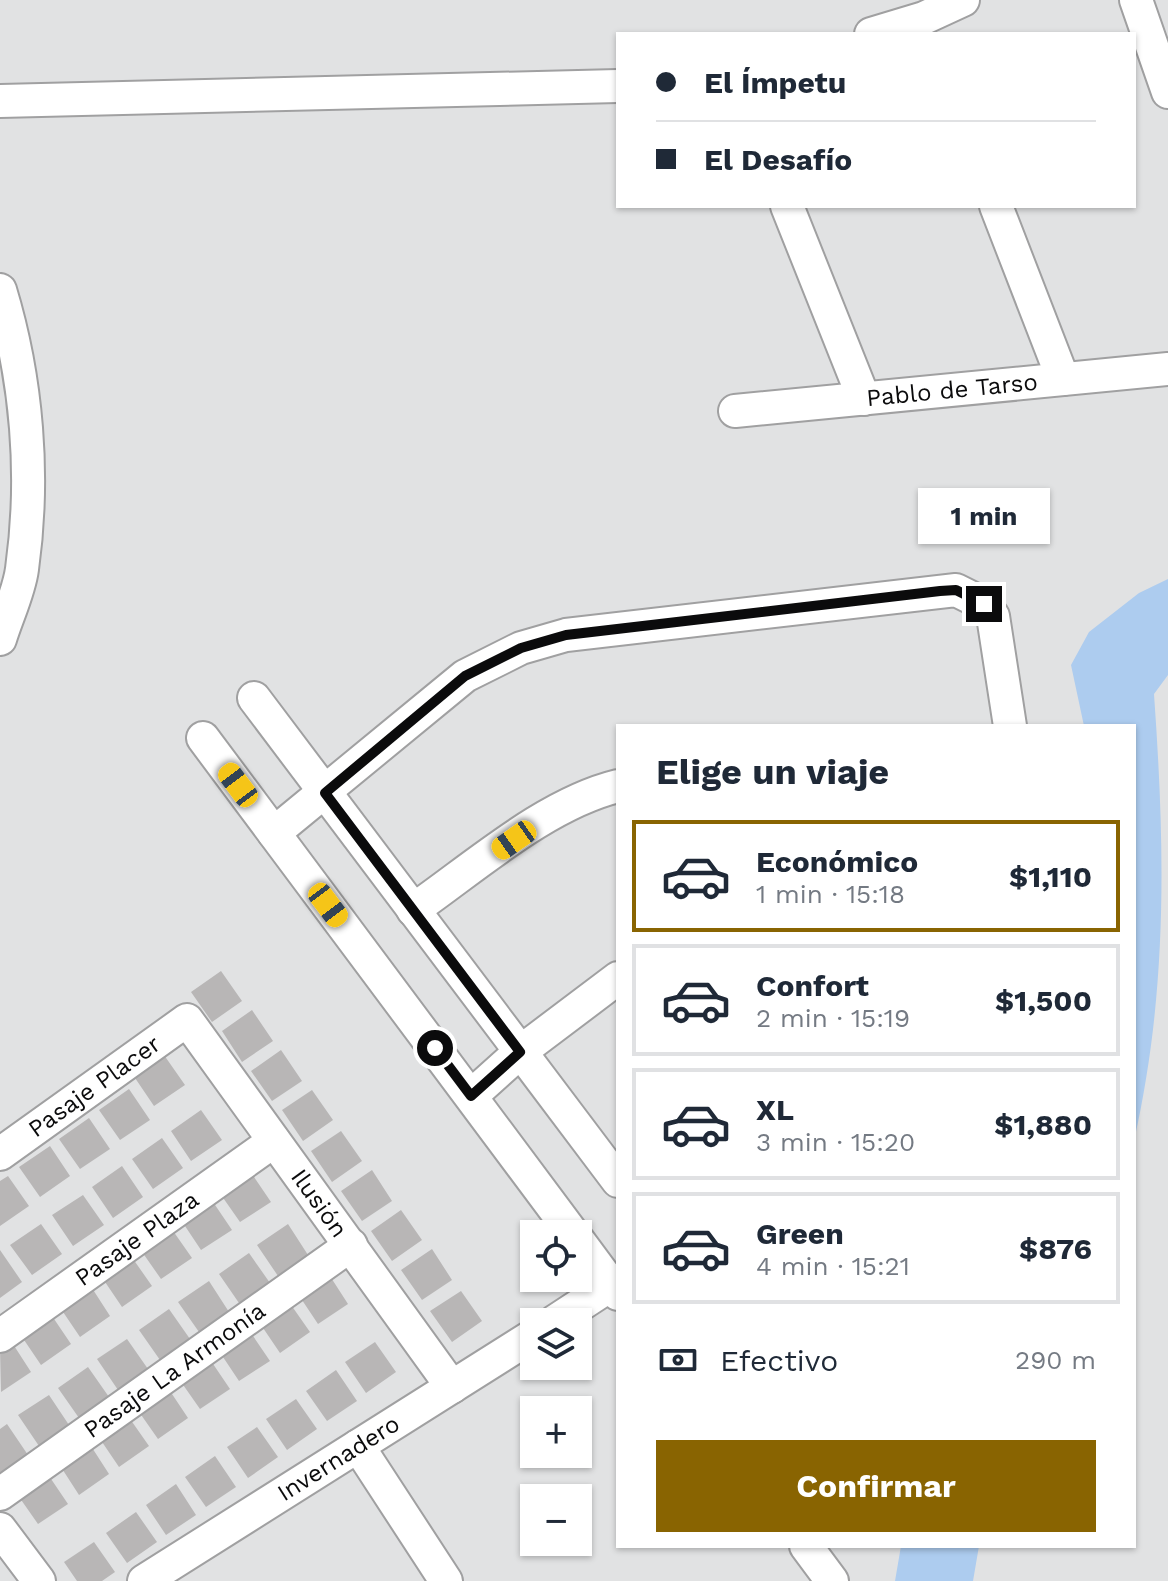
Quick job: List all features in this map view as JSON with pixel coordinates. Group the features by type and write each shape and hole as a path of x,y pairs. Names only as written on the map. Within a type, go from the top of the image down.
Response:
{"street":[{"path":"885,32 927,26 963,0"},
{"path":"1136,0 1168,92"},
{"path":"0,101 616,86"},
{"path":"788,208 864,399"},
{"path":"997,208 1063,379"},
{"path":"0,290 14,335 29,462 22,571 0,639"},
{"name":"Pablo de Tarso","path":"735,411 1168,369"},
{"path":"274,833 465,676 521,648 566,635 956,590 984,604 998,631 1010,724"},
{"path":"254,698 616,1178"},
{"path":"203,738 563,1220"},
{"path":"413,910 557,810 594,792 616,786"},
{"path":"471,1096 520,1052 616,980"},
{"name":"Ilusión","path":"187,1020 452,1387"},
{"name":"Pasaje Placer","path":"0,1154 187,1020"},
{"name":"Pasaje Plaza","path":"0,1336 274,1141"},
{"name":"Pasaje La Armonía","path":"0,1494 351,1245"},
{"path":"579,1308 616,1287 592,1257"},
{"name":"Invernadero","path":"144,1581 520,1344"},
{"path":"358,1446 446,1581"},
{"path":"0,1529 39,1581"},
{"path":"807,1548 832,1581"}],"water":[{"path":"1168,579 1168,675 1154,694 1161,864 1158,974 1153,1029 1136,1131 1136,724 1084,724 1071,665 1089,632 1139,593"},
{"path":"901,1548 979,1548 973,1581 895,1581"}],"building":[{"path":"221,971 242,1001 212,1022 191,992"},
{"path":"252,1010 273,1041 242,1062 222,1031"},
{"path":"281,1050 302,1081 272,1101 251,1071"},
{"path":"164,1055 185,1085 154,1106 133,1075"},
{"path":"129,1089 150,1120 120,1140 99,1110"},
{"path":"312,1090 333,1120 303,1141 282,1110"},
{"path":"201,1110 222,1140 191,1161 171,1131"},
{"path":"89,1118 110,1149 80,1169 59,1139"},
{"path":"341,1131 362,1161 332,1182 311,1151"},
{"path":"162,1138 183,1168 153,1189 132,1159"},
{"path":"50,1146 70,1176 40,1197 19,1167"},
{"path":"122,1166 143,1197 113,1218 92,1187"},
{"path":"372,1170 392,1201 362,1221 341,1191"},
{"path":"250,1171 271,1202 240,1222 219,1192"},
{"path":"8,1176 29,1206 0,1226 0,1181"},
{"path":"83,1195 104,1225 73,1246 52,1215"},
{"path":"211,1199 232,1230 201,1250 181,1220"},
{"path":"401,1210 422,1240 392,1261 371,1231"},
{"path":"41,1224 62,1254 32,1275 10,1245"},
{"path":"288,1224 308,1255 278,1276 257,1245"},
{"path":"171,1228 192,1258 161,1279 140,1249"},
{"path":"432,1249 452,1280 422,1300 401,1270"},
{"path":"0,1250 22,1282 0,1298"},
{"path":"249,1253 270,1283 239,1303 219,1274"},
{"path":"131,1256 152,1286 122,1307 101,1276"},
{"path":"328,1273 348,1304 318,1324 298,1294"},
{"path":"209,1281 229,1312 199,1332 178,1302"},
{"path":"90,1285 110,1316 80,1337 59,1306"},
{"path":"461,1291 482,1321 452,1342 430,1311"},
{"path":"289,1302 310,1332 280,1353 259,1322"},
{"path":"169,1309 190,1339 160,1360 139,1330"},
{"path":"50,1313 71,1344 41,1365 20,1334"},
{"path":"249,1330 270,1361 239,1381 219,1351"},
{"path":"127,1339 148,1369 118,1390 97,1359"},
{"path":"11,1341 31,1372 1,1392 0,1348"},
{"path":"375,1342 396,1372 366,1393 345,1362"},
{"path":"209,1358 230,1389 200,1409 179,1379"},
{"path":"88,1367 109,1397 79,1418 58,1388"},
{"path":"336,1370 357,1401 327,1421 306,1391"},
{"path":"168,1388 188,1418 158,1439 137,1409"},
{"path":"49,1395 69,1425 39,1446 18,1415"},
{"path":"296,1399 317,1429 287,1450 266,1419"},
{"path":"128,1416 149,1446 119,1467 98,1436"},
{"path":"7,1424 28,1455 0,1474 0,1429"},
{"path":"257,1427 278,1457 248,1478 227,1447"},
{"path":"89,1443 109,1474 79,1495 59,1464"},
{"path":"215,1456 236,1487 206,1507 185,1477"},
{"path":"47,1473 68,1504 38,1524 17,1494"},
{"path":"176,1484 196,1515 166,1535 146,1505"},
{"path":"136,1512 157,1542 127,1563 106,1533"},
{"path":"94,1542 115,1572 102,1581 77,1581 64,1562"}],"route":[{"path":"435,1048 471,1096 520,1052 325,793 465,676 521,648 566,635 940,591 956,590 984,604"}]}
